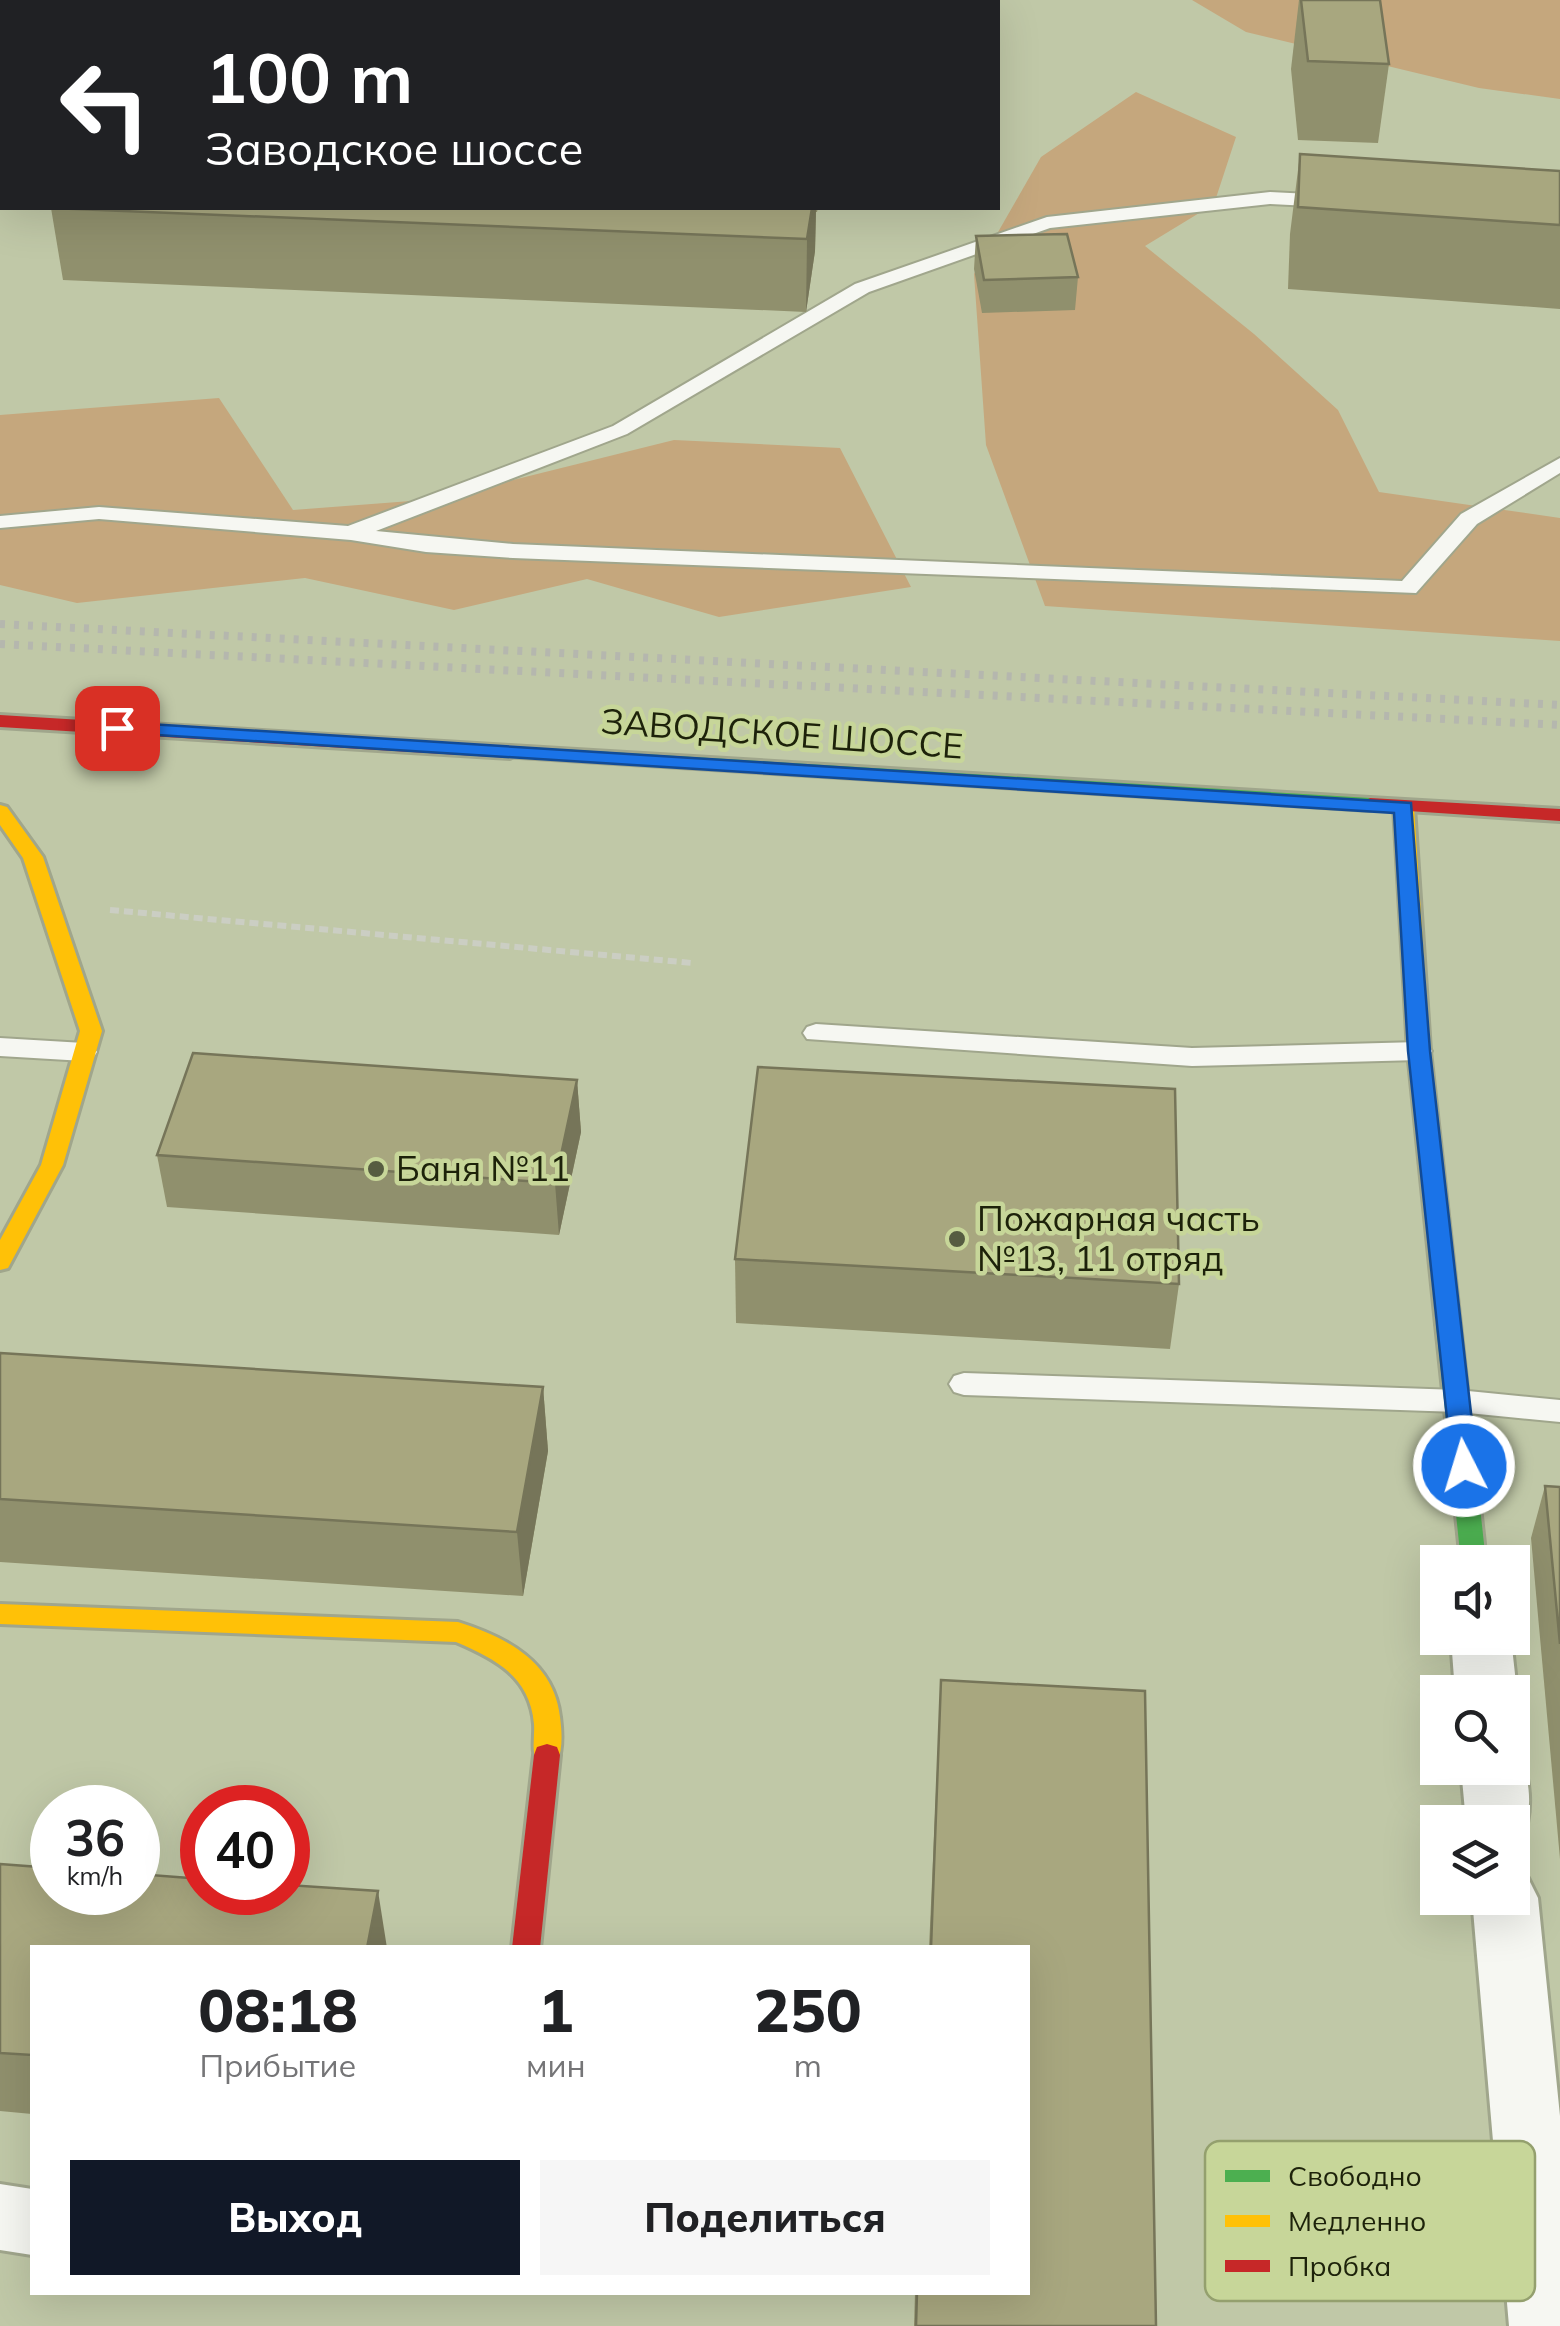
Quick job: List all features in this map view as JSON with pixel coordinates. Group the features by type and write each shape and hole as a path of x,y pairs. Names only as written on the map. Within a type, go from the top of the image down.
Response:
{"street":[{"name":"ЗАВОДСКОЕ ШОССЕ","path":"0,720 1560,816"},
{"path":"1404,807 1419,1051 1472,1545"},
{"path":"0,812 33,857 91,1031 52,1165 0,1262"},
{"path":"0,1614 458,1632 519,1655 544,1694 550,1726 526,1945"},
{"path":"1507,1915 1528,2141"},
{"path":"1535,2211 1546,2326"},
{"path":"0,2218 30,2222"}],"lane":[{"path":"351,533 620,430 862,288 1046,224 1270,198 1347,201"},
{"path":"0,522 99,513 512,550 1408,588 1469,518 1560,464"},
{"path":"816,1033 1192,1057 1419,1051"},
{"path":"0,1047 84,1052"},
{"path":"964,1384 1458,1401 1560,1411"}],"path":[{"path":"50,905 692,963"}],"shaded area":[{"path":"1192,0 1560,0 1560,99 1479,88 1246,32"},
{"path":"1136,92 1236,137 1214,204 1145,246 1254,334 1338,410 1379,492 1560,518 1560,641 1045,606 986,445 974,274 1041,157"},
{"path":"219,398 293,510 437,499 674,440 840,448 911,587 719,617 587,579 454,610 305,578 77,603 0,585 0,415"}],"building":[{"path":"1301,0 1380,0 1389,64 1308,61"},
{"path":"1300,154 1560,171 1560,225 1298,207"},
{"path":"100,210 812,210 807,239"},
{"path":"1067,234 1078,277 984,280 976,236"},
{"path":"193,1053 577,1080 555,1183 157,1155"},
{"name":"Пожарная часть №13, 11 отряд","path":"758,1067 1175,1089 1179,1284 735,1259"},
{"path":"0,1353 543,1387 517,1532 0,1499"},
{"path":"1545,1486 1560,1487 1560,1644"},
{"path":"941,1680 1145,1691 1156,2326 916,2326 917,2295 1030,2295 1030,1945 931,1945"},
{"path":"0,1864 30,1866 30,1915 160,1915 160,1876 180,1877 180,1915 310,1915 310,1886 378,1891 368,1945 30,1945 30,2055 0,2053"}],"railway":[{"path":"0,624 1560,705"},
{"path":"0,644 1560,725"}],"traffic: fast":[{"path":"510,752 1370,804"},
{"path":"1448,1324 1472,1545"}],"traffic: slow":[{"path":"1404,807 1419,1051 1448,1324"},
{"path":"0,811 33,857 91,1031 52,1165 0,1262"},
{"path":"0,1614 458,1632 501,1651 530,1674 546,1707 547,1755"}],"traffic: jam":[{"path":"0,721 510,752"},
{"path":"1370,804 1560,815"},
{"path":"526,1945 547,1755"}],"place":[{"name":"Баня №11","path":"376,1169"},
{"name":"Пожарная часть №13, 11 отряд","path":"957,1239"}],"route":[{"path":"117,728 1404,807 1419,1051 1464,1466"}]}
